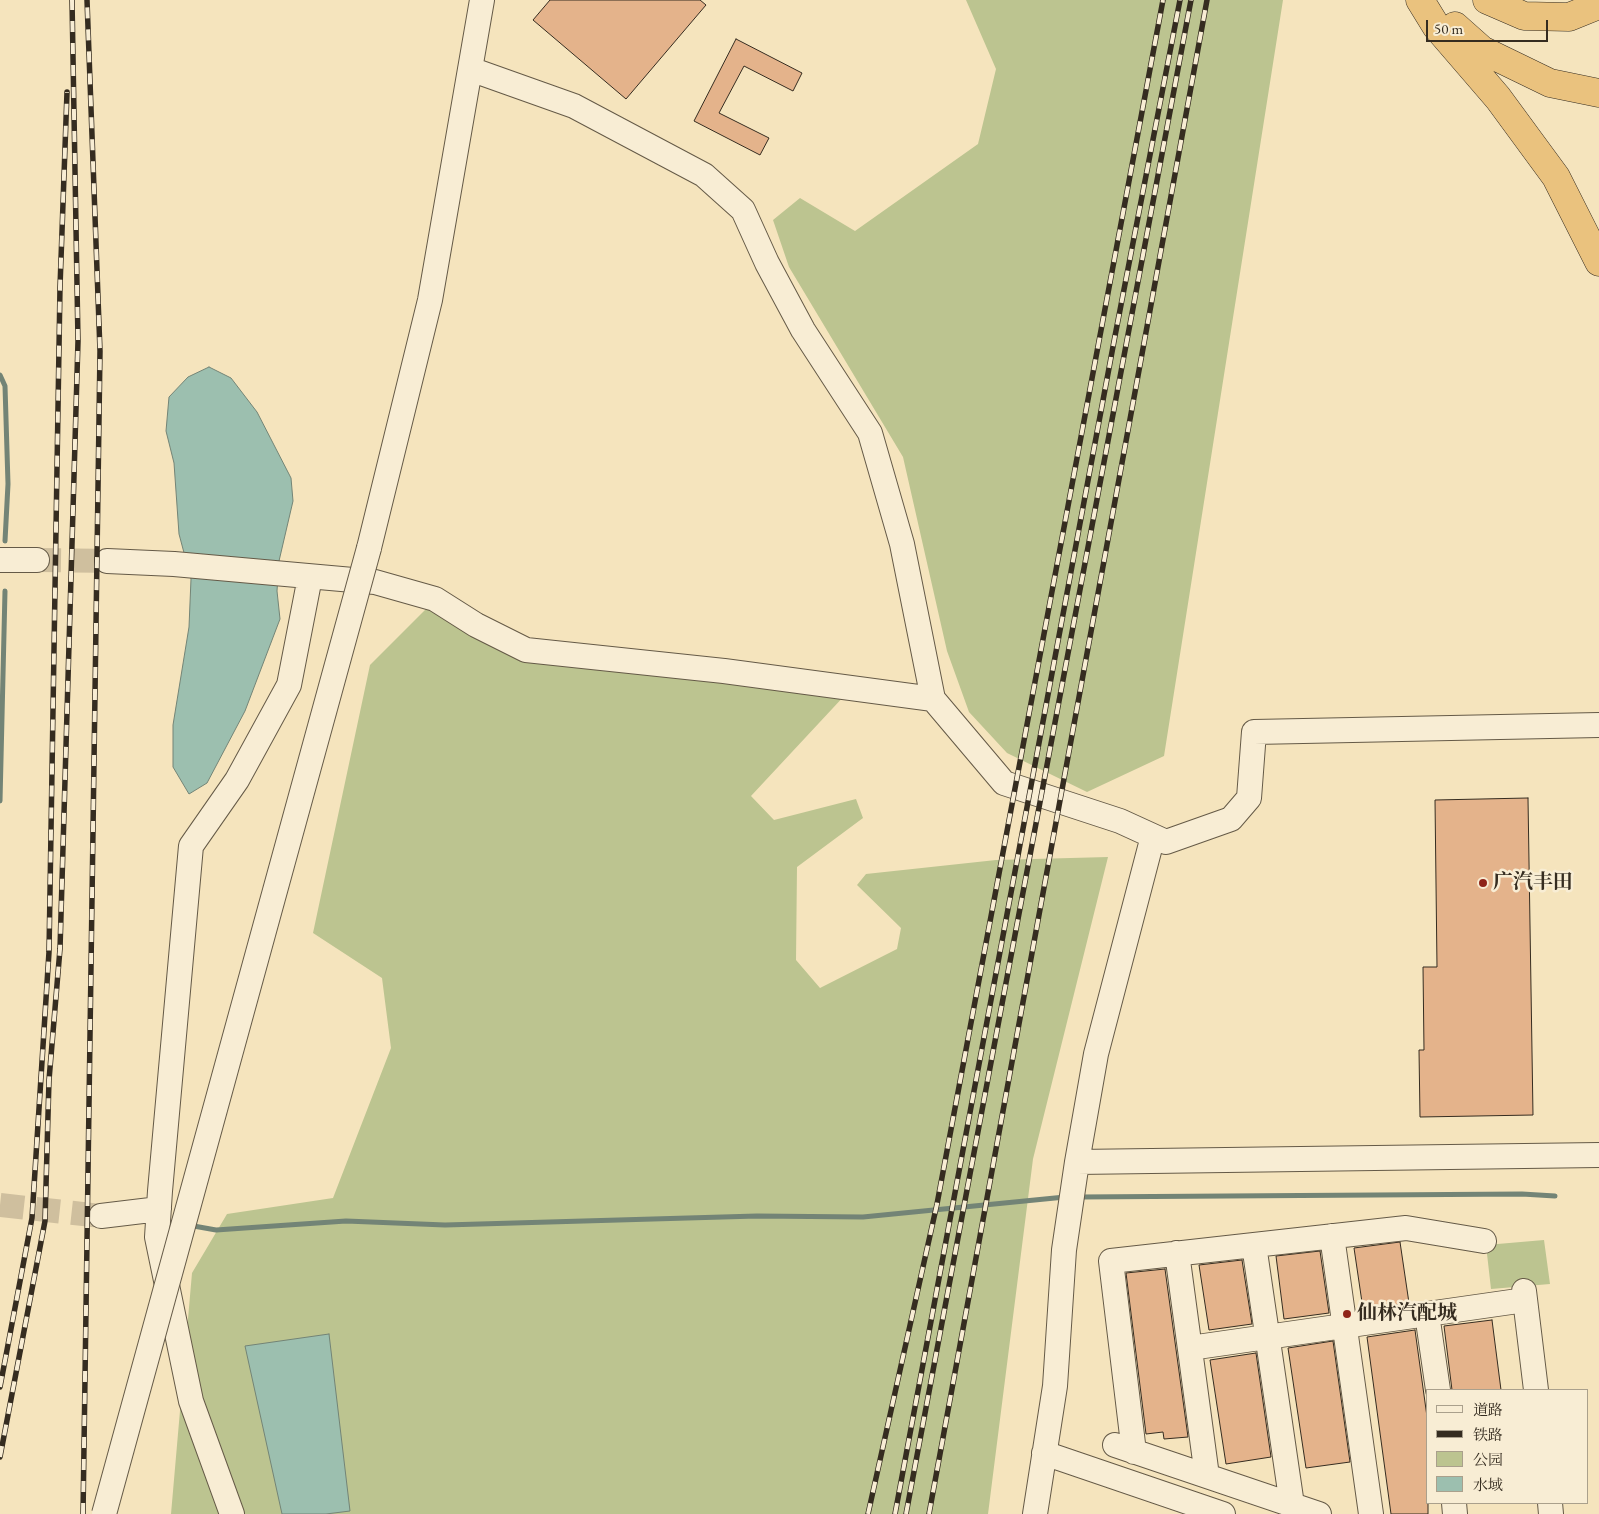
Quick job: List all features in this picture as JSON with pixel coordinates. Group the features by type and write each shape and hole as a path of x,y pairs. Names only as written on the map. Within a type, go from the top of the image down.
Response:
{"highway":[{"path":"1420,0 1436,26 1498,98 1556,177 1599,262"},
{"path":"1429,0 1482,50 1550,83 1599,93"},
{"path":"1487,0 1524,16 1569,17 1599,5"}],"street":[{"path":"104,1514 369,548 430,300 482,0"},
{"path":"470,68 574,106 704,175 743,210 767,262 803,330 870,433 902,544 933,699 1004,783 1120,821 1166,842 1231,819 1249,798 1254,732 1599,725"},
{"path":"0,560 37,560"},
{"path":"107,561 174,564 375,582 435,599 476,625 526,650 724,671 933,699"},
{"path":"232,1514 192,1401 157,1237 191,846 236,780 289,685 299,575"},
{"path":"1035,1514 1054,1386 1064,1250 1077,1162 1096,1054 1153,836"},
{"path":"1077,1162 1599,1155"},
{"path":"101,1216 159,1209"},
{"path":"1319,1514 1125,1448 1111,1260 1406,1228 1484,1241"},
{"path":"1332,1236 1371,1514"},
{"path":"1254,1245 1292,1505"},
{"path":"1177,1253 1207,1476"},
{"path":"1190,1348 1427,1314 1524,1295 1536,1389"},
{"path":"1427,1314 1438,1389"},
{"path":"1044,1453 1223,1514"}],"green space":[{"path":"966,0 1283,0 1164,756 1087,792 1007,753 969,712 947,651 903,457 789,267 773,220 800,198 855,231 978,144 996,69"},
{"path":"429,606 524,658 846,694 751,796 774,820 856,799 863,818 797,867 796,960 820,988 897,949 901,928 857,885 866,874 996,860 1108,857 1033,1159 988,1514 171,1514 192,1273 227,1214 333,1198 391,1048 382,978 313,933 370,665"},
{"path":"1544,1240 1550,1284 1491,1289 1486,1245"}],"water":[{"path":"209,367 231,378 257,412 291,478 293,501 279,561 277,591 280,619 245,711 207,783 189,794 173,767 173,725 189,627 191,579 179,534 174,463 166,431 169,397 188,377"},
{"path":"329,1334 350,1511 326,1514 282,1514 245,1346"}],"building":[{"path":"550,0 700,0 706,5 626,99 533,20"},
{"path":"736,39 802,73 793,91 744,66 719,113 769,138 760,155 694,121"},
{"name":"广汽丰田","path":"1528,798 1533,1115 1420,1117 1419,1050 1424,1050 1423,967 1437,967 1435,800"},
{"path":"1400,1242 1409,1303 1363,1309 1354,1248"},
{"path":"1320,1251 1329,1313 1284,1319 1276,1256"},
{"path":"1242,1260 1252,1324 1209,1330 1199,1265"},
{"path":"1165,1269 1188,1437 1164,1439 1163,1432 1146,1434 1126,1273"},
{"path":"1492,1320 1501,1389 1452,1389 1444,1326"},
{"path":"1415,1330 1426,1410 1426,1504 1428,1504 1428,1514 1391,1514 1367,1337"},
{"path":"1333,1341 1350,1462 1306,1468 1288,1348"},
{"path":"1256,1353 1271,1457 1226,1464 1210,1360"}],"waterway":[{"path":"0,375 5,386 8,484 5,541"},
{"path":"0,801 5,591"},
{"path":"1079,1197 1522,1194 1555,1196"},
{"path":"188,1225 216,1230 346,1221 445,1225 757,1216 863,1217 1065,1197"}],"tunnel":[{"path":"37,560 107,561"},
{"path":"0,1205 101,1216"}],"railway":[{"path":"0,1457 45,1221 49,1080 60,949 78,341 72,0"},
{"path":"83,1514 100,351 87,0"},
{"path":"868,1514 937,1204 1163,0"},
{"path":"895,1514 1115,336 1180,0"},
{"path":"906,1514 1191,0"},
{"path":"929,1514 1207,0"},
{"path":"0,1387 32,1218 49,952 60,287 67,92"}],"place":[{"name":"广汽丰田","path":"1483,883"},
{"name":"仙林汽配城","path":"1347,1314"}]}
